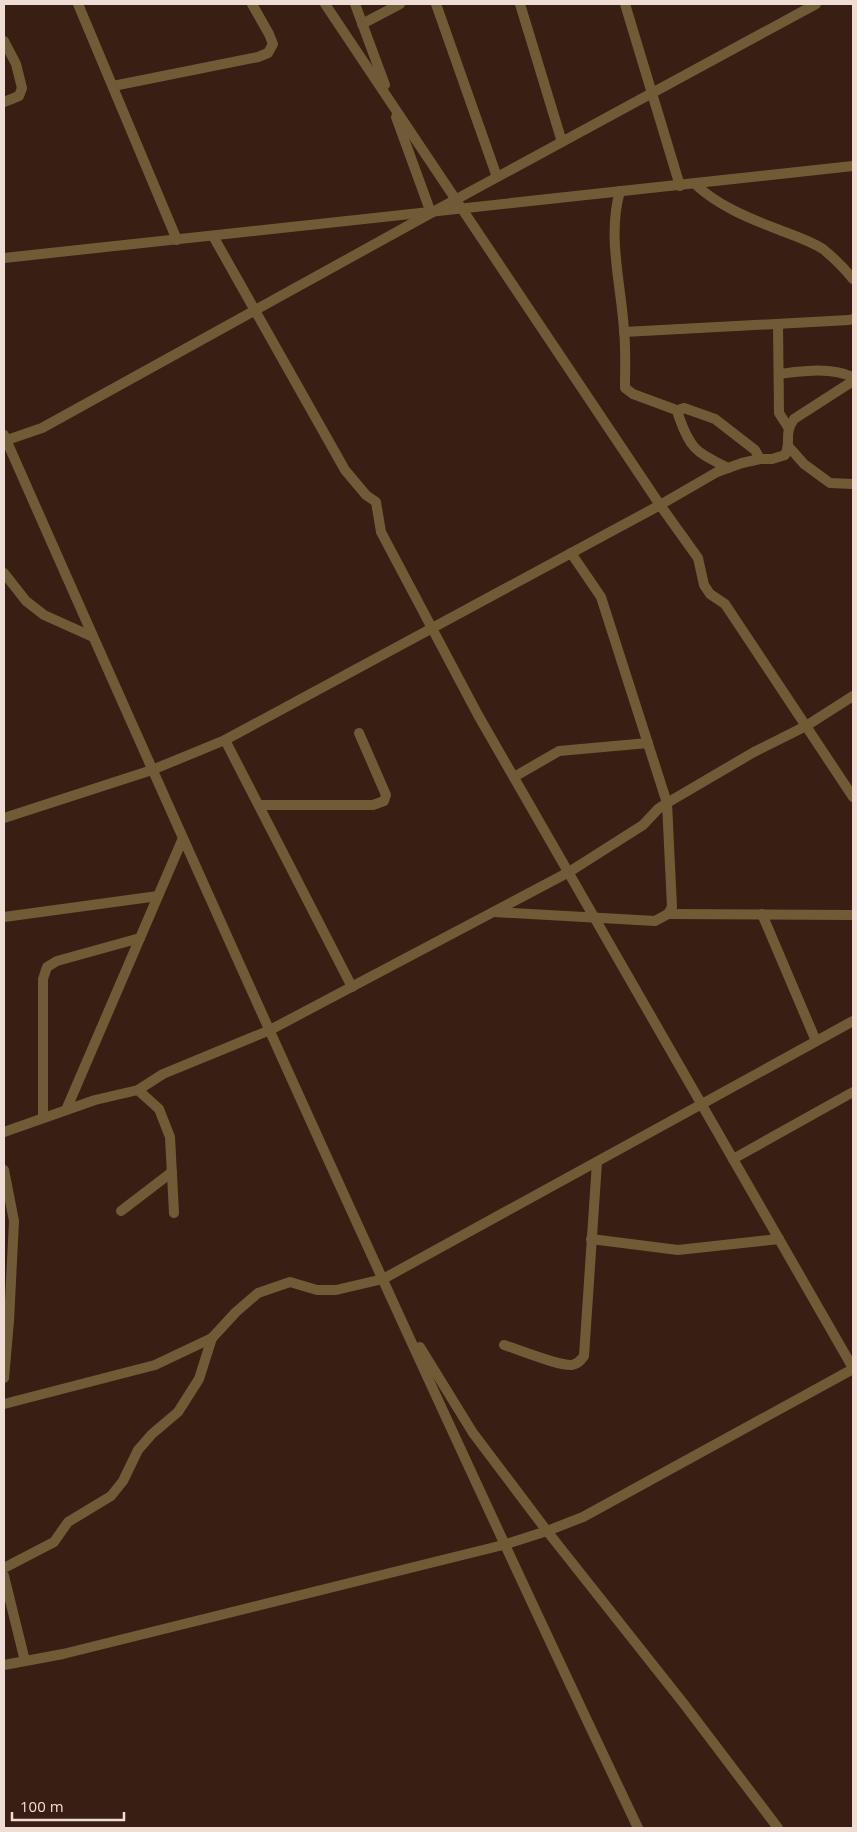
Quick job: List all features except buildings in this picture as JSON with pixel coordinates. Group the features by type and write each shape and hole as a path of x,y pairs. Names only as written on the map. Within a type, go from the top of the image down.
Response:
{"street":[{"path":"78,4 177,240"},
{"path":"112,86 258,58 268,53 273,44 252,4"},
{"path":"325,4 464,209 660,505 698,558 704,585 710,594 725,604 853,797"},
{"path":"355,4 431,213"},
{"path":"362,24 400,4"},
{"path":"436,4 497,177"},
{"path":"520,4 562,142"},
{"path":"625,4 680,186"},
{"path":"638,1828 503,1545 4,439 42,428 431,213 816,4"},
{"path":"4,41 16,64 22,88 19,96 4,102"},
{"path":"4,258 853,166"},
{"path":"695,184 712,198 753,220 802,238 822,249 841,265 853,279"},
{"path":"620,191 615,208 614,236 624,332 625,388 634,394 679,412"},
{"path":"4,1665 63,1654 503,1545 548,1531 583,1517 853,1369 514,777 432,629 381,532 376,502 366,495 345,470 213,236"},
{"path":"624,332 778,325 848,320 853,318"},
{"path":"778,325 779,413 788,427"},
{"path":"779,374 813,370 842,373 853,379 794,419 788,427 786,437 789,448 804,464 830,482 853,484"},
{"path":"679,412 684,408 715,419 755,450 760,459"},
{"path":"679,412 679,417 690,444 702,454 728,468"},
{"path":"4,818 152,770 225,740 660,505 716,472 760,459 772,459 786,455 789,448"},
{"path":"572,553 601,597 667,803 672,906 668,914"},
{"path":"5,576 26,601 44,615 93,637"},
{"path":"4,1132 95,1100 138,1090 163,1074 270,1030 569,872 643,825 658,809 667,803 754,752 806,726 853,696"},
{"path":"258,805 373,804 384,801 386,795 359,733"},
{"path":"225,740 352,987"},
{"path":"514,777 559,751 648,743"},
{"path":"66,1110 183,838"},
{"path":"4,917 158,896"},
{"path":"494,912 655,921 668,914 853,915"},
{"path":"762,914 816,1041"},
{"path":"43,1118 43,979 47,967 57,961 140,938"},
{"path":"4,1404 155,1365 212,1338 236,1312 258,1293 290,1282 317,1290 336,1290 383,1280 853,1021"},
{"path":"138,1090 159,1109 170,1137 174,1213"},
{"path":"733,1159 853,1092"},
{"path":"504,1345 563,1364 573,1365 581,1361 584,1356 597,1162"},
{"path":"4,1170 14,1221 4,1378"},
{"path":"121,1211 172,1172"},
{"path":"591,1239 678,1250 780,1239"},
{"path":"397,1310 473,1433 778,1828"},
{"path":"4,1568 54,1542 68,1522 111,1496 123,1481 138,1450 152,1434 178,1412 199,1379 212,1338"},
{"path":"4,1576 26,1661"}]}
